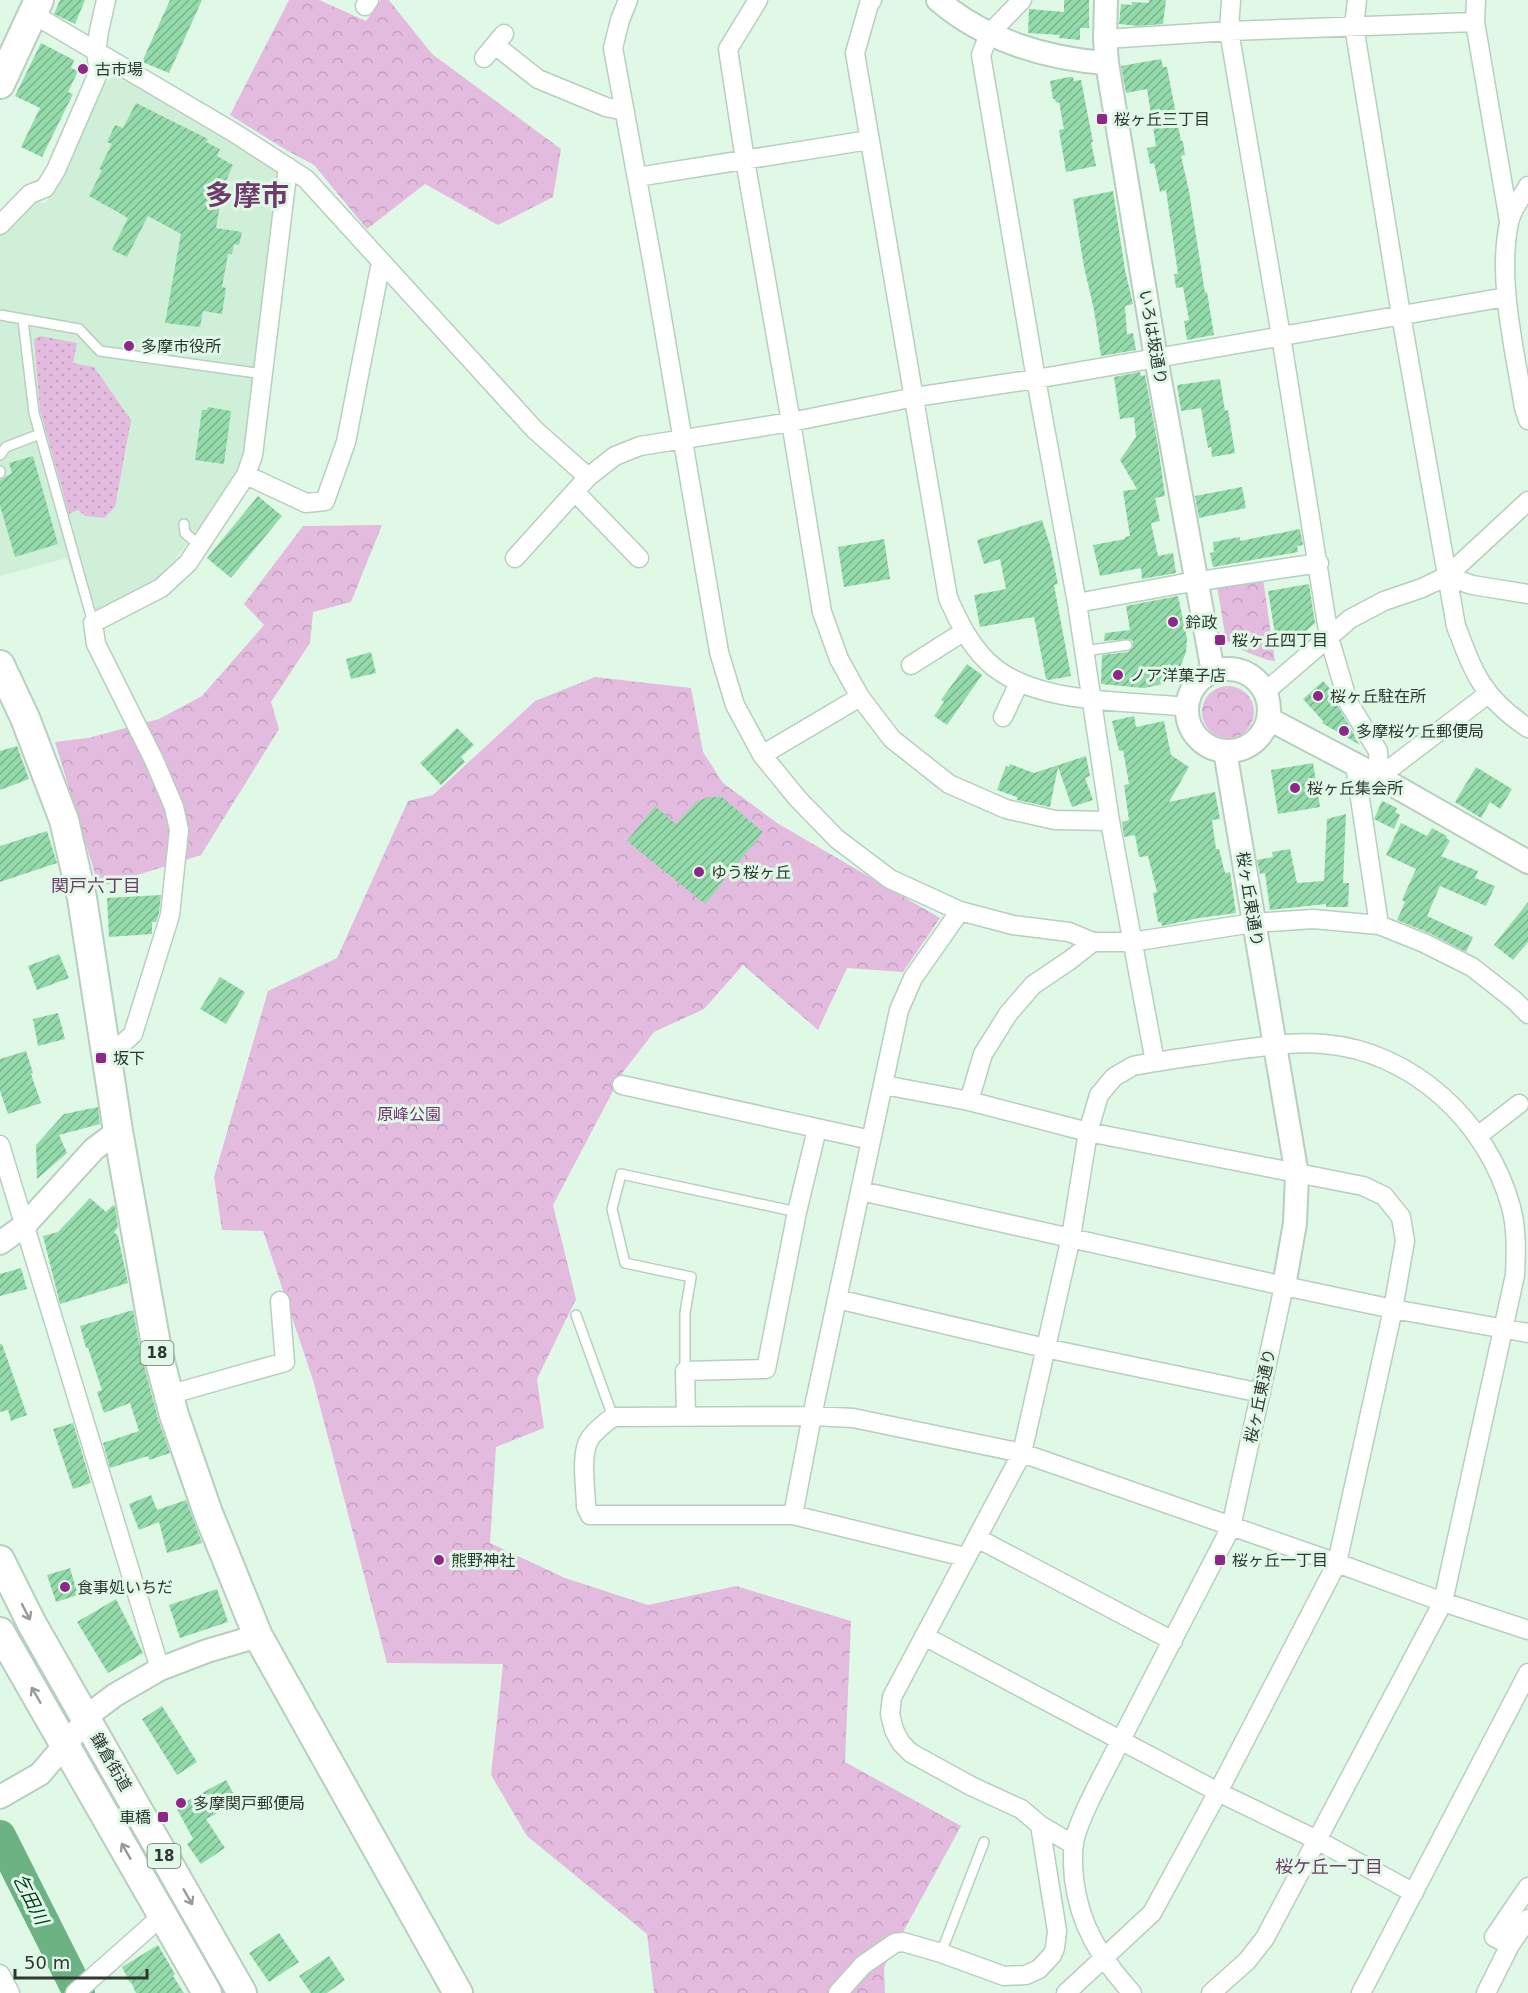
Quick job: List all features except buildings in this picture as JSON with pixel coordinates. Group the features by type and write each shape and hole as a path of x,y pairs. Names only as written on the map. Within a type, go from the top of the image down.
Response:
{"main road":[{"path":"0,84 36,7"},
{"name":"18","path":"0,665 25,718 64,820 82,898 118,1131 157,1350 174,1415 208,1513 258,1636 458,1993"},
{"name":"鎌倉街道","path":"0,1560 32,1624 243,1993"},
{"name":"鎌倉街道","path":"1,1638 207,1993"}],"street":[{"path":"0,225 30,194 45,188 56,170 99,71 96,53 106,0"},
{"path":"628,0 620,20 614,48 719,652 735,705 762,755 798,799 837,839 890,879 960,911 1012,926 1069,932 1094,942 1132,942 1253,924 1313,919 1380,925 1424,942 1472,967 1528,1014"},
{"path":"758,0 728,49 822,612 839,659 860,698 892,739 949,784 1006,809 1055,820 1110,821"},
{"path":"872,0 868,4 855,53 948,598 963,632 986,661 1019,683 1039,690 1092,699 1187,707"},
{"path":"938,0 964,20 989,34 1068,59 1107,63"},
{"path":"1022,0 989,34 981,55 1077,603 1110,821 1155,1062"},
{"name":"いろは坂通り","path":"1106,0 1107,63 1156,358 1213,672"},
{"path":"1231,0 1229,31 1329,637 1348,702 1378,751 1379,777"},
{"path":"1357,0 1354,26 1401,315 1456,626 1472,668 1488,694 1510,716 1528,728"},
{"path":"1476,0 1474,22 1509,221 1506,251 1506,297 1524,408 1528,420"},
{"path":"36,7 96,53 233,132 306,179 535,430 588,477"},
{"path":"1105,39 1229,31 1474,22"},
{"path":"495,46 538,79 606,107 625,111"},
{"path":"637,177 869,140"},
{"path":"106,1058 133,1034 137,1023 171,915 179,830 174,807 154,760 96,644 93,623 162,588 188,562 200,546 246,475 253,455 288,167"},
{"path":"1509,221 1528,186"},
{"path":"246,475 306,502 325,501 346,442 381,262"},
{"path":"515,558 588,477 615,456 640,446 791,422 915,397 1506,297"},
{"path":"575,492 639,558"},
{"path":"1266,692 1350,619 1447,576 1528,501"},
{"path":"1077,603 1196,581 1318,563"},
{"path":"1447,576 1472,585 1528,594"},
{"path":"910,665 963,632"},
{"path":"1227,669 1238,670 1250,675 1266,692 1269,719 1264,730 1248,746 1226,751 1213,748 1202,742 1194,732 1187,707 1190,696 1196,685 1213,672 1227,669"},
{"path":"1003,717 1019,683"},
{"path":"1379,777 1488,694"},
{"path":"762,755 860,698"},
{"path":"1269,719 1379,777 1528,862"},
{"name":"桜ヶ丘東通り","path":"1131,1993 1103,1960 1089,1935 1078,1905 1073,1868 1074,1845 1082,1816 1231,1527 1284,1286 1295,1222 1297,1175 1253,924 1226,751"},
{"path":"1355,765 1380,925"},
{"path":"793,1515 812,1416 900,1010 913,978 960,911"},
{"path":"969,1101 983,1054 1008,1014 1032,985 1094,942"},
{"path":"1074,1845 1040,1825 1021,1809 911,1753 901,1743 892,1722 890,1705 892,1696 1022,1453 1071,1238 1088,1132 1099,1095 1114,1077 1133,1066 1155,1062 1274,1044 1323,1044 1360,1049 1399,1065 1437,1091 1479,1135 1512,1208 1516,1240 1515,1275 1443,1602 1265,1938 1247,1961 1211,1993"},
{"path":"622,1085 871,1140"},
{"path":"884,1085 969,1101 1088,1132 1297,1175 1363,1186 1384,1196 1401,1217 1405,1241 1393,1309 1337,1563 1218,1792 1152,1913 1066,1993"},
{"path":"1479,1135 1519,1104"},
{"path":"686,1416 685,1371 766,1370 817,1129"},
{"path":"0,1243 25,1225 94,1149 118,1131"},
{"path":"0,1145 160,1669"},
{"path":"861,1191 1284,1286 1393,1309 1505,1327 1528,1333"},
{"path":"837,1299 1261,1393"},
{"path":"168,1395 285,1362 280,1300"},
{"path":"965,1557 793,1515 590,1515 586,1507 585,1456 589,1440 602,1425 613,1417 812,1416 853,1418 1022,1453 1528,1630"},
{"path":"977,1538 1173,1641"},
{"path":"7,1793 40,1774 86,1719 104,1703 160,1669 207,1651 258,1636"},
{"path":"924,1636 1218,1792 1317,1840 1414,1893"},
{"path":"1361,1993 1528,1673"},
{"path":"838,1993 863,1965 895,1943 903,1942 1004,1976 1026,1975 1039,1969 1055,1948 1057,1931 1040,1825"},
{"path":"1510,1945 1494,1937 1528,1887"},
{"path":"75,1993 163,1915"},
{"path":"1486,1993 1510,1945 1528,1919"},
{"path":"0,1974 10,1993"}],"lane":[{"path":"0,315 79,329 100,351 263,374"},
{"path":"23,320 34,413 93,623"},
{"path":"0,454 6,447 40,434"},
{"path":"184,524 185,534 200,546"},
{"path":"1084,651 1127,645"},
{"path":"685,1371 685,1313 691,1277 625,1263 612,1209 621,1174 798,1212"},
{"path":"576,1315 613,1417"},
{"path":"941,1953 984,1842"}],"shaded area":[{"name":"多摩市役所","path":"117,74 274,167 280,179 244,457 232,484 175,560 157,580 87,620 67,558 0,576 0,235 32,202 46,203 101,86"}],"green space":[{"path":"289,0 319,0 366,21 381,0 389,0 432,54 561,149 553,197 498,225 425,184 367,229 314,165 230,115"},
{"path":"40,336 77,343 73,363 94,367 131,420 115,507 104,518 85,516 78,510 69,514 40,410 34,339"},
{"path":"382,525 351,602 313,612 310,643 271,702 279,729 201,855 99,887 55,742 88,738 159,719 202,696 264,625 244,604 303,526"},
{"path":"1263,579 1275,661 1250,653 1226,640 1217,586"},
{"name":"原峰公園","path":"595,677 691,688 703,752 723,783 777,823 940,918 903,972 847,968 818,1030 743,965 704,1009 654,1032 623,1072 553,1205 576,1299 537,1379 544,1428 496,1447 490,1543 565,1578 648,1605 736,1586 851,1621 845,1762 961,1826 884,1967 885,1993 654,1993 647,1934 527,1836 491,1775 503,1664 387,1663 313,1380 263,1231 222,1230 214,1177 268,991 337,958 408,801 433,795 535,701"},
{"path":"1223,686 1233,686 1242,690 1250,698 1254,712 1250,726 1242,734 1233,738 1223,738 1214,734 1206,726 1202,717 1202,707 1206,698 1214,690"},
{"path":"103,1780 225,1993 216,1993 97,1783"}],"waterway":[{"name":"乞田川","path":"0,1836 79,1993"}],"place":[{"name":"古市場","path":"83,69"},
{"name":"桜ヶ丘三丁目","path":"1102,119"},
{"name":"多摩市役所","path":"129,346"},
{"name":"鈴政","path":"1173,622"},
{"name":"桜ヶ丘四丁目","path":"1220,640"},
{"name":"ノア洋菓子店","path":"1118,675"},
{"name":"桜ヶ丘駐在所","path":"1318,696"},
{"name":"多摩桜ケ丘郵便局","path":"1344,731"},
{"name":"桜ヶ丘集会所","path":"1295,788"},
{"name":"ゆう桜ヶ丘","path":"699,872"},
{"name":"坂下","path":"101,1058"},
{"name":"熊野神社","path":"439,1560"},
{"name":"桜ヶ丘一丁目","path":"1220,1560"},
{"name":"食事処いちだ","path":"65,1587"},
{"name":"多摩関戸郵便局","path":"181,1803"},
{"name":"車橋","path":"163,1817"}],"district":[{"name":"多摩市","path":"247,195"},
{"name":"関戸六丁目","path":"96,885"},
{"name":"桜ケ丘一丁目","path":"1329,1866"}]}
